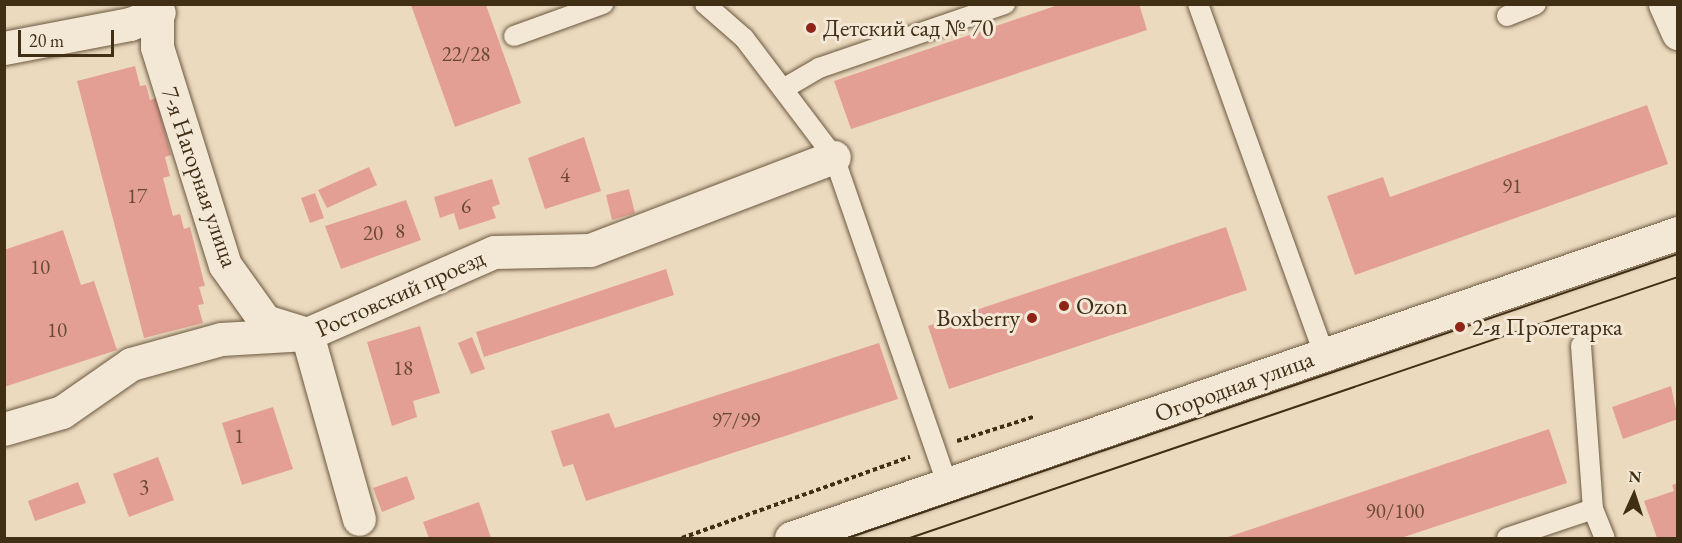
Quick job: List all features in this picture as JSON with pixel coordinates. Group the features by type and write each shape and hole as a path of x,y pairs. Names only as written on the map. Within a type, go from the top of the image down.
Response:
{"street":[{"path":"1665,4 1677,33"},
{"path":"4,48 130,24 163,7"},
{"name":"7-я Нагорная улица","path":"163,7 157,47 225,265 265,321 307,334"},
{"name":"Ростовский проезд","path":"4,429 62,412 131,364 221,339 307,334 494,252 590,250 834,157"},
{"name":"Огородная улица","path":"791,538 948,487 1324,354 1677,234"},
{"path":"307,334 359,519"}],"lane":[{"path":"514,36 603,4"},
{"path":"705,4 744,38 834,157 948,487"},
{"path":"783,89 819,68 1005,4"},
{"path":"1198,4 1324,354"},
{"path":"1507,16 1536,4"},
{"path":"1581,345 1593,509 1605,538"},
{"path":"1507,538 1593,509"}],"building":[{"path":"1061,4 1139,4 1147,30 851,129 834,81"},
{"path":"411,5 486,5 521,103 455,127"},
{"path":"135,66 140,86 146,85 150,100 156,98 171,155 165,157 170,176 163,178 173,216 180,214 184,229 190,227 205,286 199,287 204,304 198,305 203,323 144,338 77,81"},
{"path":"1647,105 1668,164 1355,275 1327,196 1383,177 1390,197"},
{"path":"584,137 601,191 545,209 528,158"},
{"path":"369,167 377,185 327,208 318,190"},
{"path":"492,179 500,204 492,207 496,218 459,230 454,213 440,218 434,197"},
{"path":"629,189 635,213 612,220 606,195"},
{"path":"315,193 324,218 310,223 301,198"},
{"path":"406,200 421,240 341,269 325,226"},
{"path":"1226,227 1247,290 949,389 928,326"},
{"path":"63,230 81,285 94,281 117,350 4,387 4,250"},
{"path":"666,269 674,295 484,357 476,332"},
{"path":"420,326 440,393 413,401 417,417 392,426 367,342"},
{"path":"472,337 485,369 471,374 458,343"},
{"path":"879,343 898,399 586,501 573,464 563,467 551,431 609,413 615,428"},
{"path":"1671,386 1678,419 1623,439 1612,407"},
{"path":"273,407 293,469 242,485 222,423"},
{"path":"1549,429 1567,483 1401,538 1225,538"},
{"path":"158,457 174,500 129,517 113,474"},
{"path":"407,476 415,499 382,512 373,488"},
{"path":"78,482 86,503 35,521 28,501"},
{"path":"1678,483 1678,538 1657,538 1644,501 1674,491 1672,485"},
{"path":"479,502 491,538 429,538 423,522"}],"tram line":[{"path":"848,538 1678,254"},
{"path":"910,538 1678,277"}],"place":[{"name":"Детский сад № 70","path":"811,28"},
{"name":"Ozon","path":"1064,306"},
{"name":"Boxberry","path":"1032,318"},
{"name":"2-я Пролетарка","path":"1460,327"}]}
